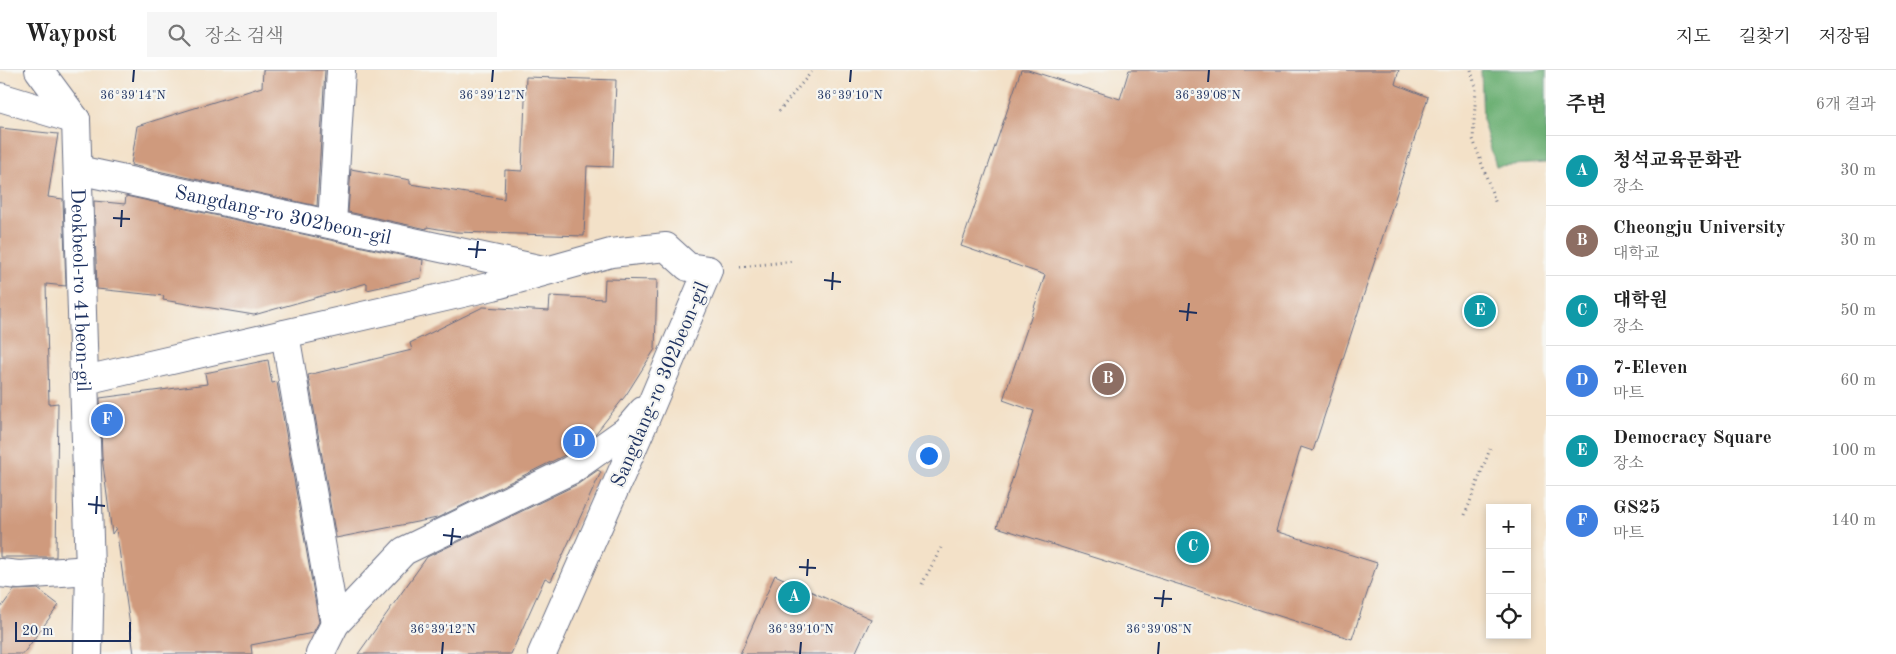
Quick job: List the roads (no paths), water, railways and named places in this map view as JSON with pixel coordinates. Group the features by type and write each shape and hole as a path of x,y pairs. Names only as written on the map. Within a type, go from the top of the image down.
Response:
{"street":[{"path":"39,70 76,120"},
{"path":"332,224 341,70"},
{"path":"0,97 76,120"},
{"name":"Deokbeol-ro 41beon-gil","path":"76,120 90,570 88,654"},
{"name":"Sangdang-ro 302beon-gil","path":"78,170 548,271"},
{"name":"Sangdang-ro 302beon-gil","path":"85,380 493,286 611,253 666,247 688,267 708,270 654,399 542,654"},
{"path":"285,334 335,624"},
{"path":"320,654 335,624 404,551 571,470 626,431 654,399"},
{"path":"0,573 18,575 90,570"}],"place":[{"name":"Democracy Square","path":"1480,311"},
{"name":"Cheongju University","path":"1108,379"},
{"name":"GS25","path":"107,420"},
{"name":"7-Eleven","path":"579,442"},
{"name":"대학원","path":"1193,547"},
{"name":"청석교육문화관","path":"794,597"}]}
